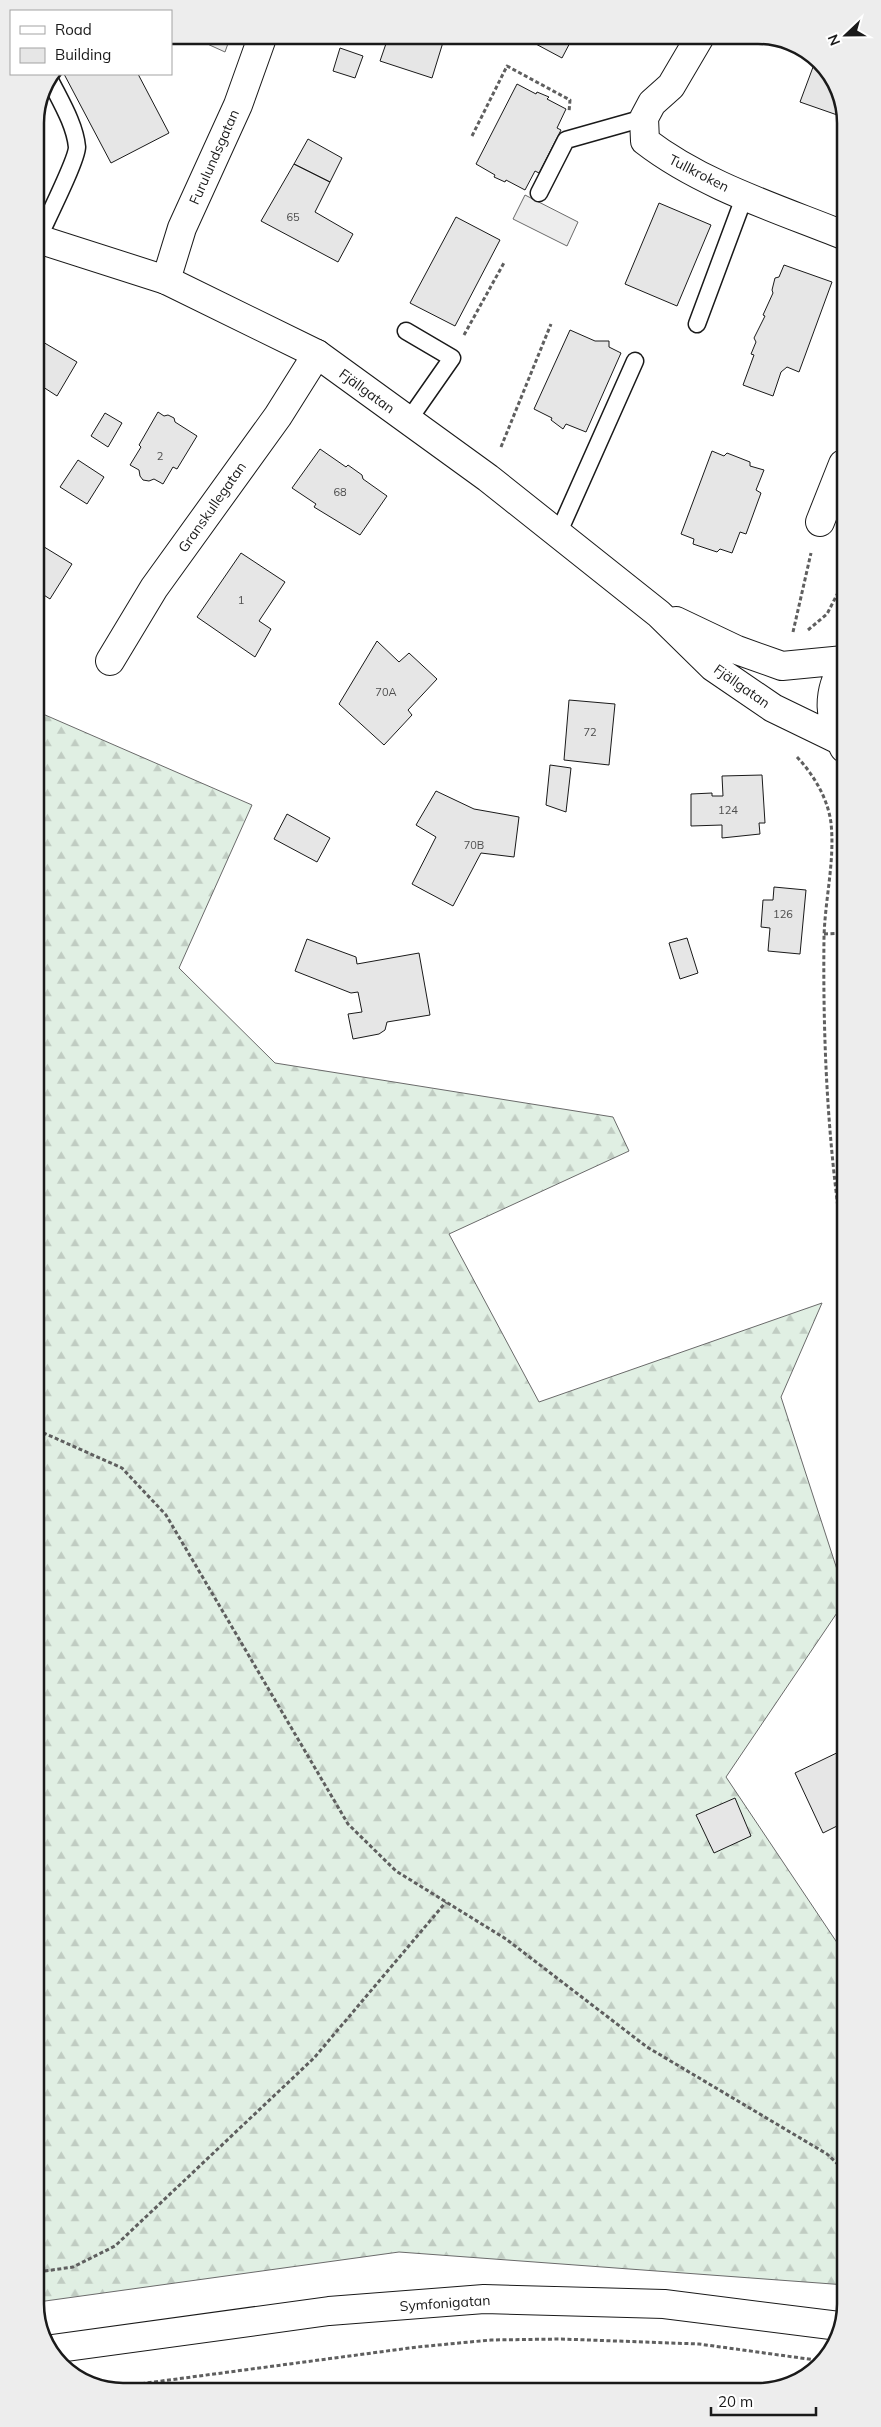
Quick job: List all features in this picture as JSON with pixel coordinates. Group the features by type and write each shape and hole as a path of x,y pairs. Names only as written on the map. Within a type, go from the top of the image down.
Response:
{"street":[{"name":"Furulundsgatan","path":"166,280 182,228 238,105 260,44"},
{"path":"644,118 652,103 671,86 696,44"},
{"name":"Tullkroken","path":"644,118 645,141 671,161 745,195 837,232"},
{"name":"Fjällgatan","path":"44,241 166,280 317,354 488,478 659,614 713,667 773,708 837,742"},
{"name":"Granskullegatan","path":"110,661 154,588 278,416 317,354"},
{"path":"820,522 837,479"},
{"name":"Fjällgatan","path":"659,614 737,650 782,666 837,661"},
{"path":"837,678 831,704 831,716 837,733"},
{"name":"Symfonigatan","path":"57,2348 329,2311 484,2299 664,2304 834,2325"}],"lane":[{"path":"44,222 59,193 77,148 68,116 53,86"},
{"path":"540,193 566,140 644,118"},
{"path":"697,324 745,195"},
{"path":"406,331 452,358 408,421"},
{"path":"558,534 635,361"}],"path":[{"path":"472,136 507,66 570,100"},
{"path":"452,358 505,261"},
{"path":"488,478 551,324"},
{"path":"792,640 802,587 820,522"},
{"path":"793,752 812,772 825,801 831,822 831,850 824,934 823,1035 828,1125 837,1203"},
{"path":"824,934 837,933"},
{"path":"44,1433 122,1468 166,1515 348,1824 396,1871 506,1938 647,2047 828,2154 837,2163"},
{"path":"44,2271 73,2267 115,2246 314,2058 446,1902"},
{"path":"147,2383 417,2347 491,2340 562,2339 698,2344 814,2360"}],"green space":[{"path":"44,714 252,805 179,968 275,1063 613,1117 629,1151 449,1234 539,1402 822,1303 781,1397 837,1569 837,1613 726,1777 837,1943 837,2284 399,2252 44,2301"}],"shaded area":[{"path":"207,44 228,44 225,52"},
{"path":"525,195 578,222 567,246 513,219"}],"building":[{"path":"386,44 442,44 432,78 380,61"},
{"path":"536,44 569,44 562,58"},
{"path":"340,48 363,56 355,78 333,71"},
{"path":"813,67 824,79 831,93 837,115 800,102"},
{"path":"65,75 139,75 169,133 111,163"},
{"path":"517,84 536,94 537,92 549,97 547,99 566,109 557,128 561,130 539,173 535,171 525,190 506,180 505,182 494,177 495,175 476,164"},
{"path":"308,139 342,158 330,182 294,164"},
{"path":"294,164 330,182 315,212 353,234 338,262 261,221"},
{"path":"659,203 711,225 677,306 625,284"},
{"path":"456,217 500,240 455,326 410,303"},
{"path":"784,265 832,282 799,372 787,367 781,372 773,396 743,385 754,355 751,354 756,342 754,338 765,316 763,315 773,293 775,278 779,277"},
{"path":"570,330 595,341 609,341 609,347 621,353 586,432 566,424 563,429 551,420 552,418 534,409"},
{"path":"44,343 77,362 57,396 44,388"},
{"path":"158,412 164,416 168,415 174,418 175,422 197,436 177,469 173,467 163,484 154,479 149,481 143,480 139,470 130,465"},
{"path":"105,413 122,423 108,447 91,436"},
{"path":"320,449 346,467 348,465 362,475 363,479 387,496 360,535 314,507 316,504 292,488"},
{"path":"712,451 724,456 727,453 750,462 750,466 764,470 756,490 761,493 746,534 740,532 732,553 720,549 717,552 693,544 694,539 681,534"},
{"path":"78,460 104,477 87,504 60,487"},
{"path":"44,547 72,564 50,599 44,595"},
{"path":"241,553 285,582 259,621 271,629 255,657 197,617"},
{"path":"377,641 399,662 409,653 437,679 408,710 412,715 384,745 339,704"},
{"path":"569,700 615,704 609,765 564,760"},
{"path":"550,765 571,768 566,812 546,805"},
{"path":"762,775 765,823 759,823 760,834 722,838 722,825 691,826 691,794 712,793 712,796 723,796 722,776"},
{"path":"436,791 474,809 519,817 514,857 481,853 453,906 412,884 436,837 416,825"},
{"path":"287,814 330,838 317,862 274,839"},
{"path":"774,887 806,890 800,954 768,951 770,928 761,927 763,900 773,900"},
{"path":"687,938 698,973 680,979 669,943"},
{"path":"307,939 356,957 357,964 419,953 430,1015 387,1022 385,1030 379,1034 353,1039 348,1014 362,1012 358,992 351,993 295,971"},
{"path":"837,1753 837,1826 823,1833 795,1773"},
{"path":"735,1798 751,1836 714,1853 696,1815"}]}
